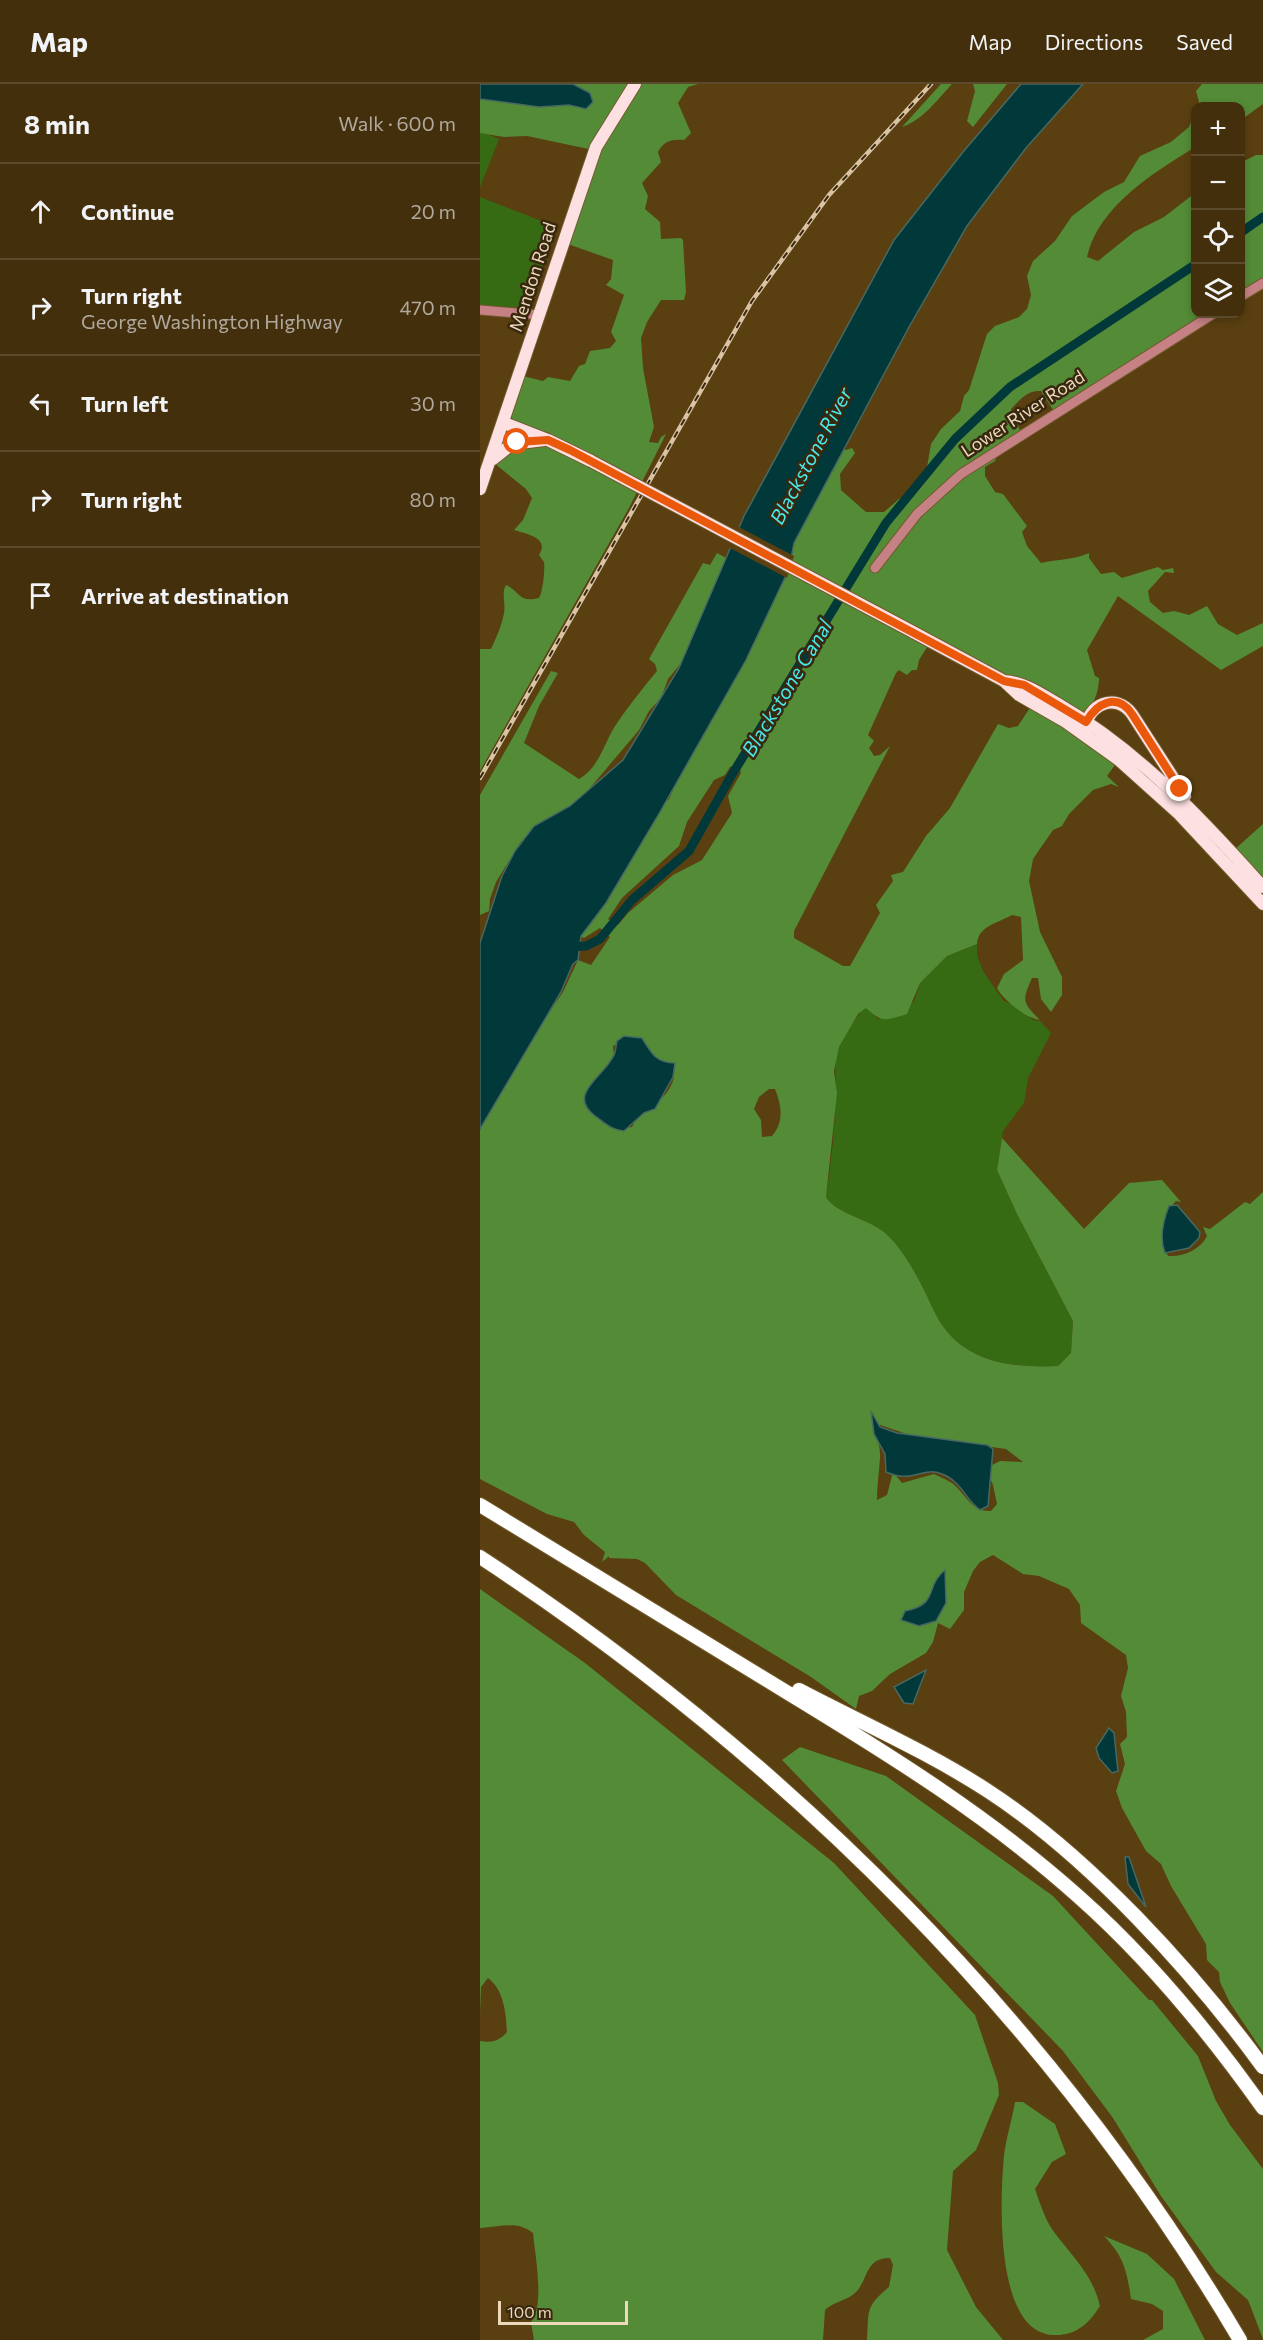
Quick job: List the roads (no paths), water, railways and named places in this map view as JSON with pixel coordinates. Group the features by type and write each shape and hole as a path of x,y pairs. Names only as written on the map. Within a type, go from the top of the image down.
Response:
{"highway":[{"path":"480,1505 923,1776 1033,1857 1081,1898 1148,1965 1210,2037 1263,2108"},
{"path":"480,1557 602,1641 702,1718 820,1821 909,1909 1001,2009 1093,2122 1178,2241 1240,2340"},
{"path":"691,1633 966,1778 1004,1802 1074,1860 1136,1917 1211,2000 1263,2067"}],"main road":[{"name":"Mendon Road","path":"480,489 596,147 634,84"},
{"path":"504,423 548,440 591,461 1004,681 1019,695 1087,736 1131,770 1178,813 1263,904"},
{"path":"487,468 497,454 508,446 548,440"},
{"path":"1004,681 1024,685 1086,722 1144,765 1199,817 1263,886"},
{"path":"1087,736 1086,722 1094,711 1106,702 1118,702 1126,706 1199,817"}],"street":[{"path":"1245,294 1263,283"},
{"path":"480,310 539,315"},
{"name":"Lower River Road","path":"875,568 916,514 952,481 1207,318"}],"water":[{"path":"480,84 573,84 590,93 593,102 586,109 569,105 539,107 480,99"},
{"name":"Blackstone River","path":"1021,84 1083,84 1026,148 967,226 909,327 794,543 789,569 746,660 606,903 581,936 578,960 573,964 561,992 480,1129 480,943 502,876 515,851 534,826 570,806 623,760 679,668 744,516 894,240 963,152"},
{"path":"624,1036 642,1038 651,1053 663,1061 675,1063 673,1077 655,1109 644,1113 624,1131 612,1128 595,1116 587,1108 584,1100 590,1086 614,1055 617,1041"},
{"path":"1177,1205 1200,1232 1199,1238 1189,1248 1165,1253 1162,1235 1165,1218 1169,1206"},
{"path":"871,1411 880,1427 897,1433 987,1445 993,1449 988,1506 980,1510 954,1481 942,1474 929,1472 903,1476 886,1472 885,1454 874,1434"},
{"path":"945,1570 946,1603 936,1621 919,1626 901,1620 905,1611 916,1608 928,1599 939,1576"},
{"path":"926,1670 913,1704 904,1703 894,1687"},
{"path":"1109,1728 1114,1733 1118,1771 1112,1773 1099,1758 1096,1748"},
{"path":"1125,1857 1129,1857 1146,1907 1128,1884"}],"waterway":[{"name":"Blackstone Canal","path":"1245,230 1263,217"},
{"name":"Blackstone Canal","path":"569,947 586,946 600,939 632,900 689,851 730,778 886,523 955,439 1010,387 1191,267"}],"railway":[{"path":"480,778 752,301 829,195 931,84"}]}
